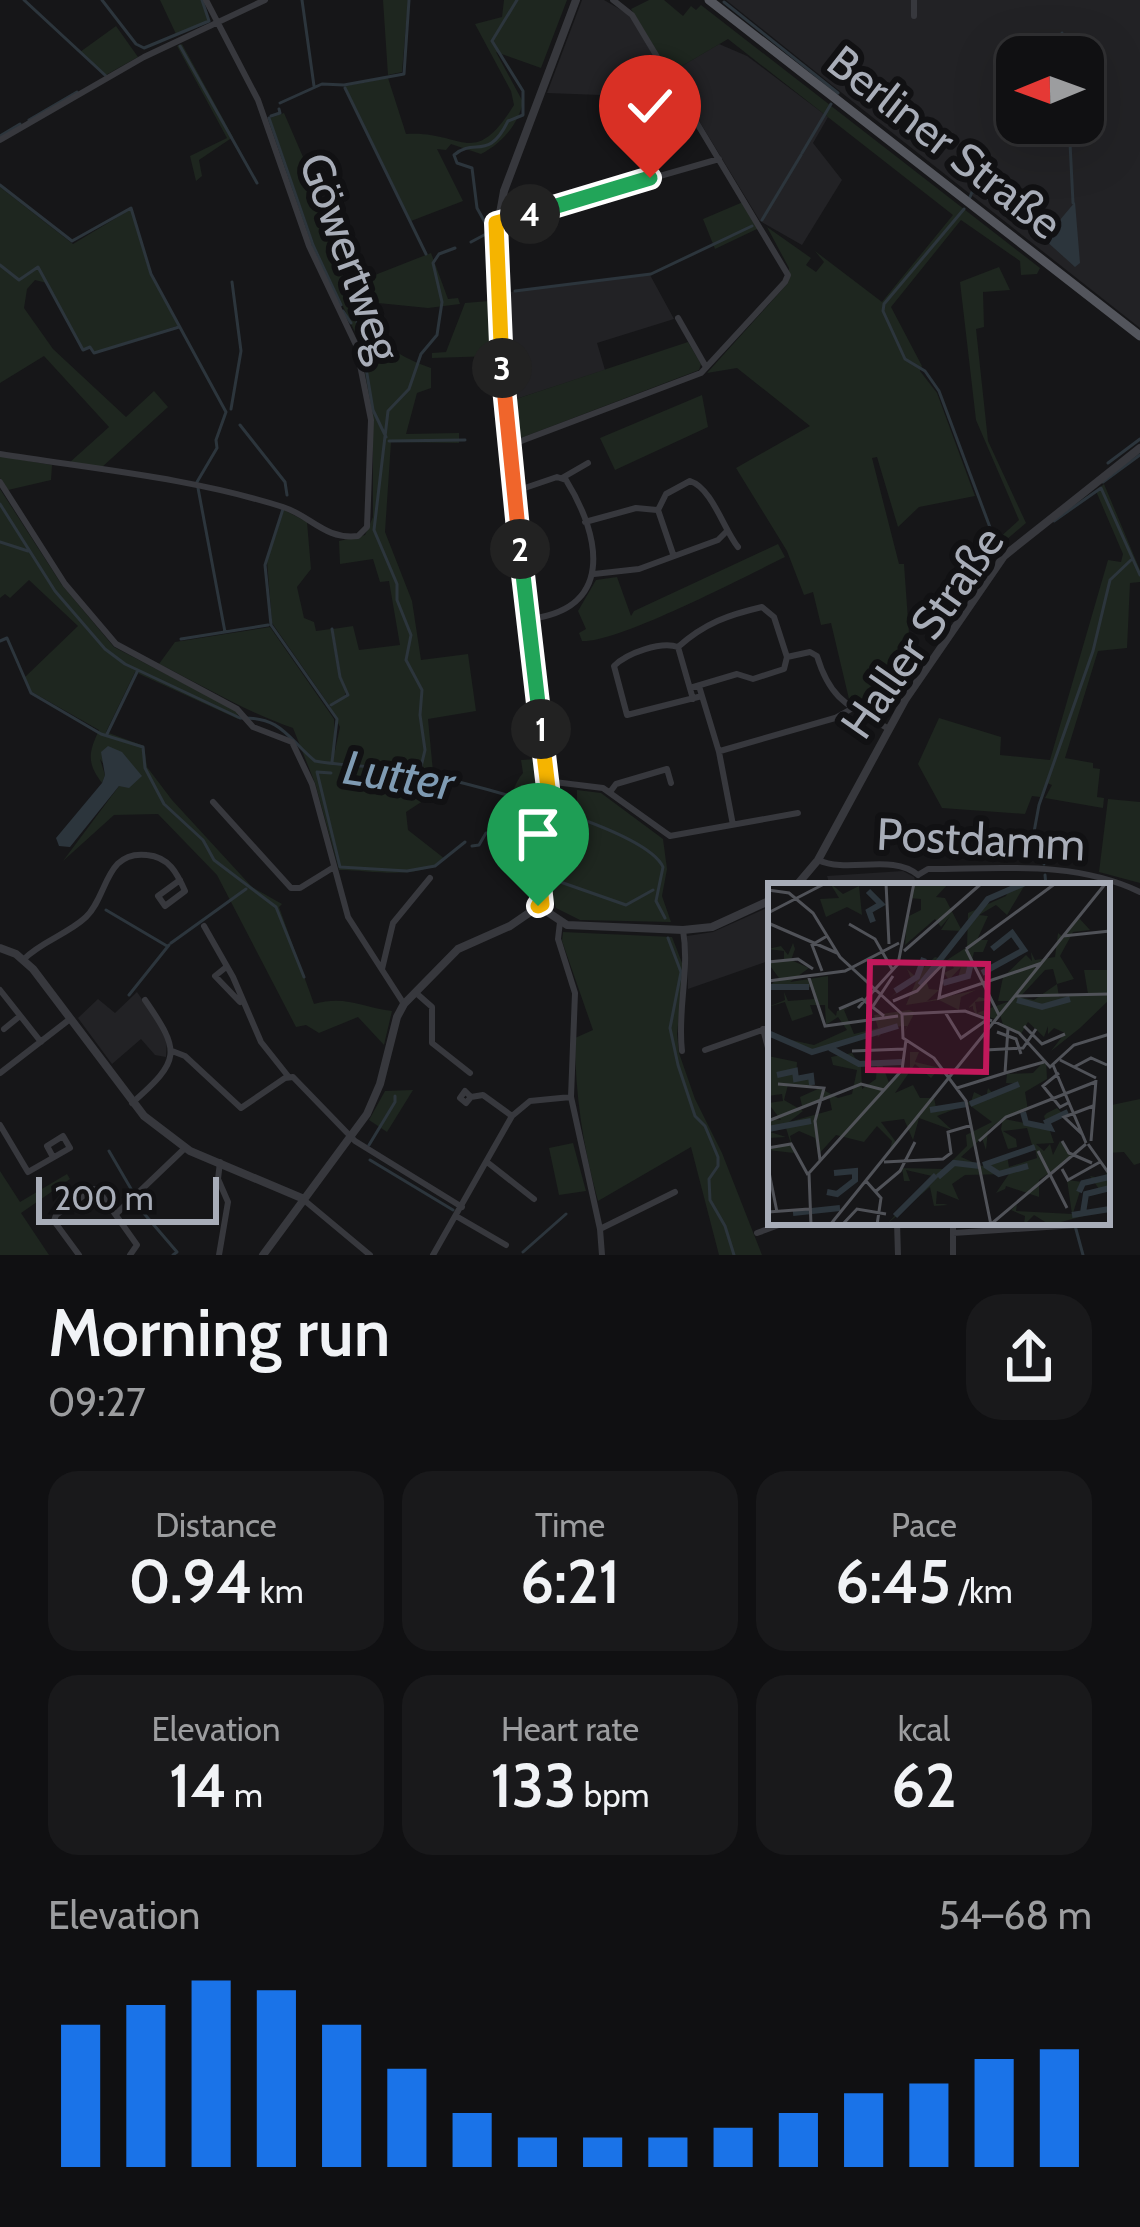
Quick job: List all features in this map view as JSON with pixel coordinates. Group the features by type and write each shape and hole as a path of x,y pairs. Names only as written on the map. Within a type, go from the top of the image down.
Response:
{"main road":[{"name":"Berliner Straße","path":"709,0 1140,336"}],"street":[{"name":"Göwertweg","path":"0,454 220,490 290,509 335,537 358,536 367,527 370,420 356,345 309,246 258,100 206,0"},
{"path":"0,140 144,57 265,0"},
{"path":"576,0 496,223 508,446 546,783 539,890 542,904 560,922 580,927 712,927 768,901"},
{"path":"508,446 703,370 788,275 632,15 613,0"},
{"path":"914,0 914,16"},
{"path":"496,223 719,159"},
{"path":"678,318 703,370"},
{"name":"Haller Straße","path":"799,883 818,860 904,700 1004,556 1140,448"},
{"path":"513,492 562,478 588,463"},
{"path":"528,619 570,609 586,592 593,573 585,522 570,485 562,478"},
{"path":"593,573 632,571 718,541 724,523 694,481 665,494 658,510 673,554"},
{"path":"0,482 64,584 116,644 292,742 303,760 348,917 404,1004"},
{"path":"585,522 636,508 658,510"},
{"path":"724,533 738,548"},
{"path":"695,687 737,674 753,679 784,669 787,657 774,617 762,607 708,622 679,646 663,644 618,661 614,669 624,710 632,716 697,698"},
{"path":"679,646 719,752 733,825"},
{"path":"787,657 806,651 817,656 828,687 890,729"},
{"path":"719,752 836,718 853,708"},
{"path":"610,792 616,784 667,769 671,783"},
{"path":"546,783 610,792 670,836 798,813"},
{"path":"213,802 290,888 299,888 334,867"},
{"path":"24,958 86,918 110,872 127,857 143,854 171,865 180,880 185,891 165,906 158,896 180,880"},
{"name":"Postdamm","path":"818,860 831,866 902,866 918,875 928,869 1046,868 1084,872 1140,892"},
{"path":"918,875 921,883"},
{"path":"382,969 393,923 430,878"},
{"path":"263,1255 374,1102 404,1004 458,949 510,926 542,904"},
{"path":"560,922 558,939 575,993 575,1129 602,1255"},
{"path":"204,926 261,1042 288,1076 350,1137 462,1207"},
{"path":"682,1051 688,968 683,930"},
{"path":"0,948 24,958 132,1103 185,1148 304,1199 370,1255"},
{"path":"225,968 215,976 240,1002"},
{"path":"0,991 41,1042"},
{"path":"415,992 432,1007 432,1043 470,1073"},
{"path":"132,1103 162,1075 172,1051 169,1035 145,1000"},
{"path":"4,1029 21,1015"},
{"path":"0,1073 70,1019"},
{"path":"705,1050 767,1028"},
{"path":"172,1051 202,1070 241,1108 288,1076"},
{"path":"472,1097 483,1095 512,1116"},
{"path":"433,1255 512,1116 530,1101 572,1096"},
{"path":"0,1125 28,1172 53,1157"},
{"path":"116,1214 185,1148"},
{"path":"219,1255 228,1202 218,1179 220,1162"},
{"path":"487,1162 534,1199"},
{"path":"80,1255 54,1221 93,1189 137,1244 130,1255"},
{"path":"600,1229 675,1192"},
{"path":"456,1216 506,1246"},
{"path":"757,1233 779,1225"},
{"path":"897,1225 898,1255"},
{"path":"953,1225 953,1255"},
{"path":"953,1233 1074,1226"}],"shaded area":[{"path":"160,0 201,0 208,21 176,34"},
{"path":"383,0 408,0 402,72 388,75"},
{"path":"504,0 567,0 541,68 496,52 523,102 508,132 481,154 451,144 446,150 437,149 463,201 411,221 345,86 388,78 406,134 466,143 488,137 514,105 475,24 502,17"},
{"path":"582,0 604,0 628,14 697,128 669,137 654,97 547,93"},
{"path":"649,0 664,0 683,16 691,6 696,10 701,5 1040,268 1037,274 1021,275 1020,261 961,220 891,307 922,366 920,371 937,393 975,496 919,507 898,527 877,457 872,458 899,564 904,564 912,676 885,719 849,699 831,623 821,625 813,592 804,595 787,551 736,468 810,426 737,368 707,373 788,283 789,268 767,227 811,258 806,265 816,272 824,262 815,251 882,302 953,215 728,39 670,73 631,9"},
{"path":"726,0 1140,0 1140,328 857,105"},
{"path":"116,26 138,57 106,75 80,52"},
{"path":"182,44 233,137 199,160 202,176 196,181 190,156 227,138 177,46"},
{"path":"719,44 747,56 828,117 813,143 842,180 802,245 760,221 670,73"},
{"path":"284,113 357,282 431,253 448,299 458,298 460,304 428,308 358,301 387,343 431,368 431,388 417,393 406,434 459,433 459,443 391,442 385,532 412,601 421,660 468,654 476,711 428,719 435,793 406,812 408,830 445,859 421,870 339,870 315,783 293,728 159,664 175,642 270,627 334,719 335,751 340,727 330,707 348,694 333,629 353,626 359,650 400,645 389,581 380,582 373,559 340,564 339,541 365,535 373,517 373,420 360,343 314,244 270,118"},
{"path":"0,187 73,244 131,209 150,275 180,325 95,352 90,346 83,349 47,283 35,280 27,289 24,308 53,349 126,417 154,391 168,407 101,468 69,463 109,427 44,356 0,383"},
{"path":"743,202 759,228 715,249 703,219"},
{"path":"1075,202 1080,263 1075,267 1044,239"},
{"path":"999,267 1010,290 983,292 984,327 976,329 988,441 1026,523 999,546 997,540 1019,520 976,420 960,282"},
{"path":"650,275 674,319 597,343 605,370 510,401 502,293"},
{"path":"489,301 493,356 432,358 432,353 446,352 465,303"},
{"path":"688,342 701,364 699,370 513,441 510,401"},
{"path":"702,395 708,427 615,470 600,438"},
{"path":"0,456 52,465 51,480 8,490 0,478"},
{"path":"1104,484 1140,570 1140,582 1130,583 1127,648 1098,651 1065,758 1093,763 1093,768 1100,769 1097,797 1104,798 1103,808 1045,798 1052,785 1047,783 1040,797 1032,796 1025,814 942,808 918,764 939,718 1001,737 1000,755 1050,760 1108,560 1121,562 1123,554 1096,491"},
{"path":"0,489 62,585 114,647 237,711 238,719 135,672 106,732 144,746 147,767 172,800 252,887 282,904 279,907 314,1004 344,1001 392,1011 384,1045 358,1017 319,1033 306,1025 296,1027 217,875 158,814 114,815 63,861 119,786 100,759 105,775 102,783 93,769 91,751 99,730 32,692 24,678 78,626 29,580 10,598 5,594 0,598"},
{"path":"284,510 307,522 311,569 297,587 304,618 314,622 316,631 331,629 346,691 344,698 329,705 272,623 267,561"},
{"path":"778,544 785,557 652,620 582,641 579,633 586,629 578,611 596,580 617,577 631,616"},
{"path":"108,746 122,752 142,776 129,788 119,786 70,847 59,846 56,838 102,783 101,752"},
{"path":"537,759 531,884 494,827 523,773 521,760"},
{"path":"577,790 601,793 663,839 667,869 662,896 671,922 580,920 556,908 547,878 551,804 577,816"},
{"path":"1108,799 1140,802 1140,883 1099,872"},
{"path":"903,871 916,883 829,883 827,876"},
{"path":"768,907 768,961 688,989 687,936 713,932"},
{"path":"563,932 672,937 684,968 679,1053 762,1255 719,1255 691,1147 598,1201 581,1120 575,1059 575,1038 593,1030"},
{"path":"137,992 167,1036 166,1057 155,1055 141,1039 112,1064 78,1018 98,999 115,1013"},
{"path":"413,1090 387,1132 369,1120 385,1091"},
{"path":"1140,1099 1140,1163 1134,1165 1124,1152 1110,1153 1110,1105"},
{"path":"573,1143 586,1191 559,1195 549,1148"},
{"path":"0,1171 20,1202 67,1174 70,1179 21,1213 49,1255 0,1255"}],"waterway":[{"path":"24,0 106,76"},
{"path":"102,0 144,48 209,21 202,0"},
{"path":"302,0 314,86"},
{"path":"280,103 322,84 344,85 404,74 409,0"},
{"path":"471,242 488,228 477,208 472,168 457,163 454,155 488,145 508,121 523,115 523,91 492,41 517,0"},
{"path":"724,2 838,93"},
{"path":"180,46 257,183"},
{"path":"345,88 426,254"},
{"path":"29,120 77,92"},
{"path":"802,153 831,104"},
{"path":"271,116 280,113 279,109"},
{"path":"269,118 313,245 341,305"},
{"path":"0,136 20,124"},
{"path":"1070,144 1073,203"},
{"path":"762,220 801,155"},
{"path":"0,185 72,241 131,208 151,274 226,412 217,448 197,482"},
{"path":"970,197 979,192 1044,239"},
{"path":"964,209 883,311 905,359 925,371 939,391 997,546"},
{"path":"515,291 651,274 752,226"},
{"path":"420,771 425,750 422,690 406,660 411,635 397,600 397,584 374,530 388,411 409,389 421,354 437,335 442,302 433,263 439,254 455,248"},
{"path":"0,265 19,280 38,267 83,350 90,347 94,353 179,327"},
{"path":"231,409 241,351 232,282"},
{"path":"490,300 494,355"},
{"path":"343,311 351,323"},
{"path":"357,322 365,323 368,336"},
{"path":"366,343 363,350 373,410 386,437"},
{"path":"496,374 499,431"},
{"path":"240,425 285,482 287,495"},
{"path":"1108,463 1140,439"},
{"path":"389,441 465,440"},
{"path":"1103,482 1140,455"},
{"path":"198,488 225,632"},
{"path":"1054,521 1101,488 1140,575"},
{"name":"Lutter","path":"0,504 55,591 105,649 125,664 240,718 275,725 315,761 439,777 550,808 623,837 663,867 656,901 665,918"},
{"path":"283,509 265,565 271,625 337,719 332,762"},
{"name":"Lutter","path":"0,542 28,551"},
{"path":"1044,864 1044,849 1034,832 1039,805 1093,651 1110,580 1131,560"},
{"path":"181,639 268,625"},
{"path":"331,705 348,695 332,629"},
{"path":"0,641 7,638 31,693 101,734 143,747 145,768 164,804 203,840 214,860 276,907 304,977"},
{"path":"107,734 137,672"},
{"path":"331,773 317,772 340,867 407,871 435,866 465,842"},
{"path":"472,846 491,833 504,853"},
{"path":"509,860 512,866"},
{"path":"1045,875 1046,883"},
{"path":"549,878 626,905 653,890"},
{"path":"171,943 246,889"},
{"path":"106,910 167,946"},
{"name":"Lutter","path":"668,938 681,972 670,1028 695,1116 705,1126 718,1157 709,1179 710,1200 734,1255"},
{"path":"129,995 169,945"},
{"path":"369,1145 395,1096"},
{"path":"109,1151 134,1194"},
{"path":"370,1160 453,1210"},
{"path":"135,1203 177,1252 173,1255"},
{"path":"523,1252 566,1214"},
{"path":"1075,1225 1083,1255"}],"route":[{"path":"538,906 542,904 539,878 548,788 508,446 496,223 650,178"}]}
